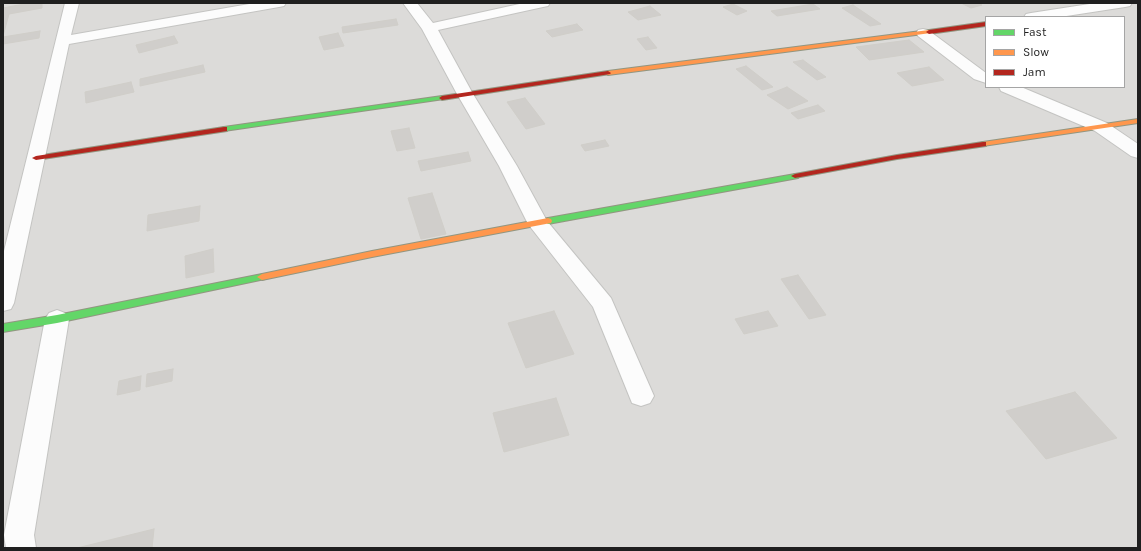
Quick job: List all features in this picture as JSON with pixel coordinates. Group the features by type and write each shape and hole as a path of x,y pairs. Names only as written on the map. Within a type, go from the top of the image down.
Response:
{"street":[{"path":"3,303 62,41 72,3"},
{"path":"62,41 279,3"},
{"path":"410,3 429,28 465,94 508,166 538,224 603,304 641,396"},
{"path":"429,28 543,3"},
{"path":"1038,16 1125,3"},
{"path":"36,158 617,72 985,24"},
{"path":"923,33 980,76 985,78"},
{"path":"1009,88 1101,127 1138,152"},
{"path":"3,328 57,319 372,254 897,157 1138,122"},
{"path":"21,548 19,535 57,319"}],"shaded area":[{"path":"3,3 1138,3 1138,548 3,548"}],"building":[{"path":"29,3 42,3 42,8 9,14 3,36 3,8"},
{"path":"961,3 978,3 982,5 971,8"},
{"path":"733,4 747,11 737,15 723,7"},
{"path":"813,4 820,9 777,16 771,11"},
{"path":"853,5 881,24 870,26 842,8"},
{"path":"650,6 661,15 638,20 628,12"},
{"path":"396,19 398,25 343,33 342,27"},
{"path":"577,24 583,30 552,37 546,31"},
{"path":"40,31 39,38 3,44 3,37"},
{"path":"338,33 344,46 324,50 319,37"},
{"path":"174,36 178,43 139,53 136,45"},
{"path":"648,37 657,48 646,50 637,39"},
{"path":"909,40 924,52 869,60 856,47"},
{"path":"803,60 826,77 817,80 793,62"},
{"path":"203,65 205,72 140,86 140,79"},
{"path":"746,66 773,87 762,90 736,69"},
{"path":"929,67 944,80 912,86 897,73"},
{"path":"131,82 134,92 86,103 85,92"},
{"path":"787,87 808,101 788,109 767,95"},
{"path":"525,98 545,124 526,129 507,102"},
{"path":"818,105 825,111 798,119 791,113"},
{"path":"409,128 415,148 397,151 391,131"},
{"path":"605,140 609,146 585,151 581,145"},
{"path":"468,152 471,161 421,171 418,161"},
{"path":"432,193 446,234 421,239 408,198"},
{"path":"200,206 199,221 147,231 148,215"},
{"path":"213,249 214,272 186,278 185,256"},
{"path":"798,275 826,315 809,319 781,279"},
{"path":"554,311 574,354 526,368 508,323"},
{"path":"768,311 778,326 744,334 735,319"},
{"path":"173,369 172,381 146,387 147,374"},
{"path":"141,376 140,390 117,395 119,381"},
{"path":"1075,392 1117,438 1046,459 1006,411"},
{"path":"556,398 569,435 504,452 493,413"},
{"path":"154,529 152,548 77,548"}],"traffic: fast":[{"path":"224,129 442,98"},
{"path":"548,221 795,176"},
{"path":"3,328 57,319 262,277"}],"traffic: slow":[{"path":"608,73 929,32"},
{"path":"983,144 1138,121"},
{"path":"262,277 372,254 548,221"}],"traffic: jam":[{"path":"929,32 985,24"},
{"path":"442,98 608,73"},
{"path":"36,158 224,129"},
{"path":"795,176 897,157 983,144"}]}
